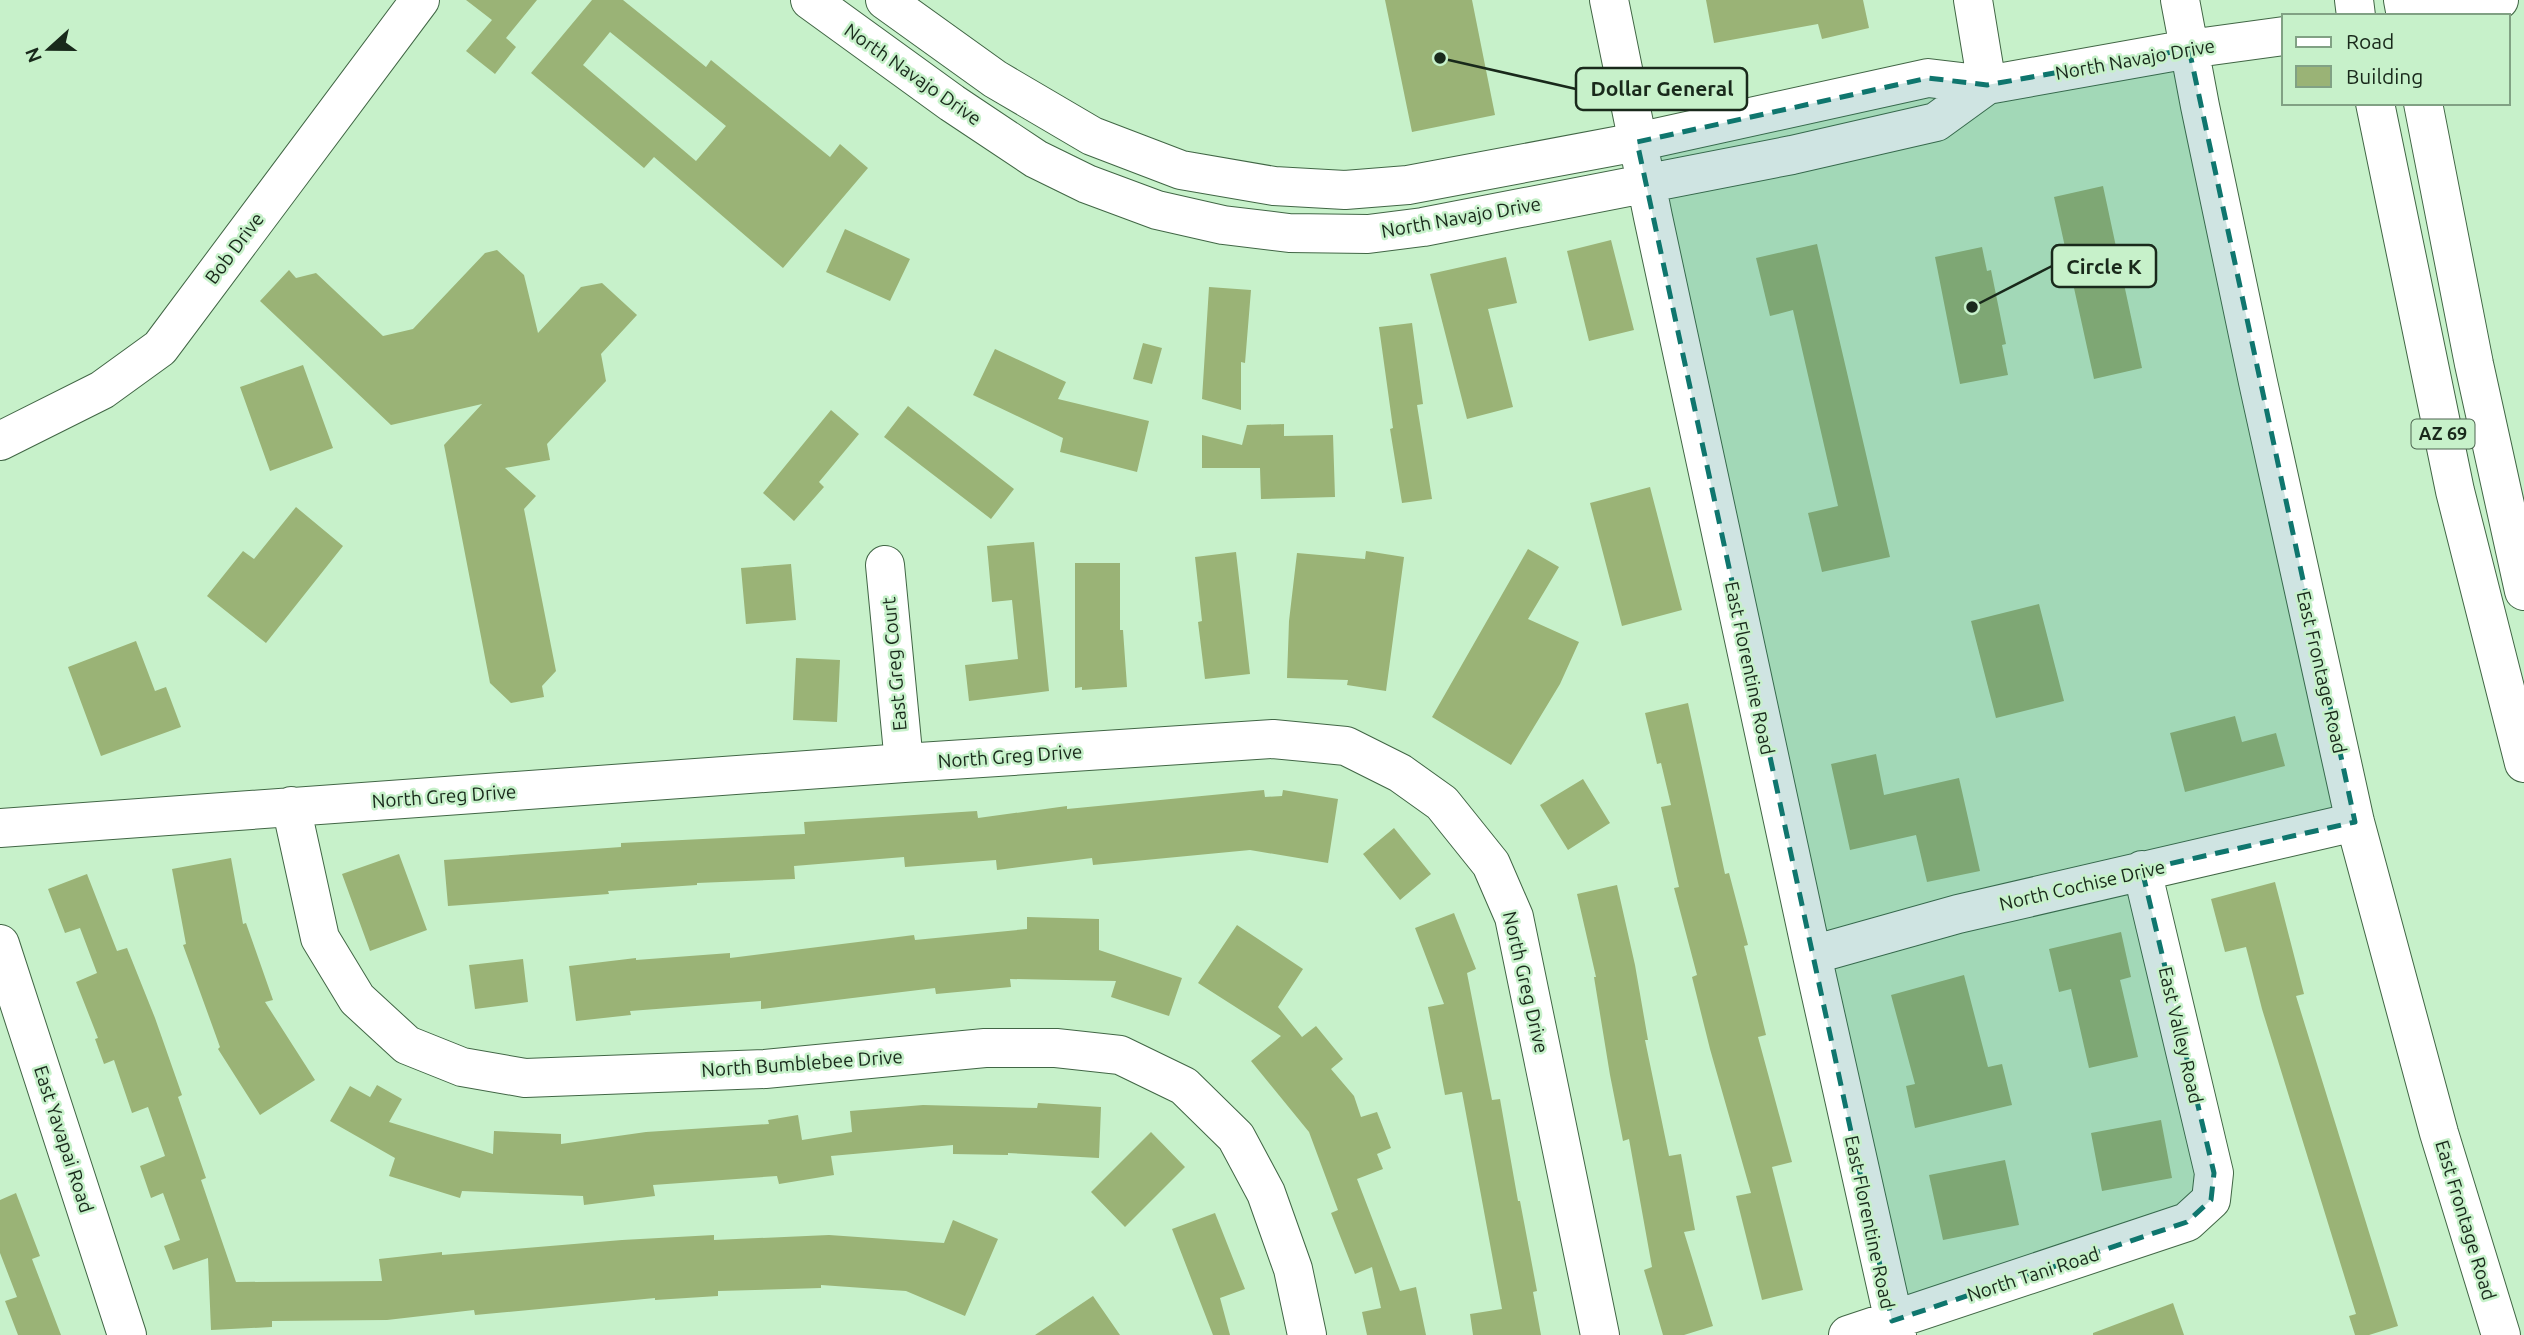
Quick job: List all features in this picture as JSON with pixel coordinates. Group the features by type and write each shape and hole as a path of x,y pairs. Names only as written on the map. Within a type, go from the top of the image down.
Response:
{"street":[{"name":"Bob Drive","path":"0,441 102,390 160,348 420,0"},
{"name":"North Navajo Drive","path":"810,0 1036,159 1087,184 1157,210 1223,225 1289,233 1368,234 1423,227 1805,152 1936,122 1987,85"},
{"name":"North Navajo Drive","path":"885,0 995,79 1092,136 1181,170 1274,186 1345,190 1408,185 1637,142 1928,78 1987,85 2189,49 2282,36"},
{"name":"East Florentine Road","path":"1609,0 1811,955 1894,1328"},
{"path":"1973,0 1987,85"},
{"name":"East Frontage Road","path":"2180,0 2258,382 2355,822 2439,1133 2501,1335"},
{"path":"2428,14 2499,0"},
{"path":"923,82 950,47"},
{"name":"AZ 69","path":"2375,105 2455,491 2524,762"},
{"name":"AZ 69","path":"2423,105 2474,364 2524,591"},
{"name":"East Greg Court","path":"885,565 904,763"},
{"name":"North Greg Drive","path":"0,828 1273,739 1346,746 1400,773 1442,803 1491,864 1514,917 1600,1335"},
{"name":"North Bumblebee Drive","path":"291,806 320,938 357,999 407,1045 462,1067 525,1078 765,1069 985,1048 1056,1048 1120,1055 1184,1086 1236,1137 1266,1192 1293,1269 1307,1335"},
{"name":"North Cochise Drive","path":"1811,955 1958,914 2355,822"},
{"name":"East Valley Road","path":"2142,870 2214,1172 2211,1200"},
{"name":"East Yavapai Road","path":"0,944 127,1335"},
{"name":"North Tani Road","path":"1848,1335 1894,1328 2188,1222 2211,1200"}],"highlighted area":[{"path":"2189,49 2355,822 2142,870 2214,1173 2211,1200 2187,1222 1892,1321 1637,142 1928,78 1987,85"}],"building":[{"path":"466,0 537,0 506,38 516,47 495,74 466,51 492,20"},
{"path":"592,0 623,0 706,67 711,60 830,157 840,144 868,168 783,268 654,157 644,168 531,73","holes":["610,32 726,126 696,161 583,65"]},
{"path":"1385,0 1472,0 1495,115 1412,132"},
{"path":"1706,0 1863,0 1869,28 1822,39 1818,24 1714,43"},
{"path":"2103,186 2142,368 2094,379 2054,197"},
{"path":"845,229 910,259 890,301 826,272"},
{"path":"1611,240 1634,330 1589,341 1567,251"},
{"path":"1817,244 1890,557 1822,572 1808,513 1838,506 1793,310 1770,316 1756,258"},
{"path":"1982,247 1987,271 1991,270 2006,344 2002,345 2008,375 1960,384 1935,257"},
{"path":"497,250 524,275 538,333 581,287 602,283 637,315 601,354 606,381 547,444 550,460 505,468 536,496 524,509 556,671 542,686 544,697 511,703 490,683 444,445 482,404 391,425 260,301 289,270 296,278 316,273 383,336 413,329 485,253"},
{"path":"1506,257 1517,303 1488,309 1513,407 1467,419 1430,274"},
{"path":"1209,287 1251,290 1245,363 1241,362 1241,410 1202,399"},
{"path":"1412,323 1423,404 1417,405 1432,499 1402,503 1390,429 1393,428 1379,327"},
{"path":"1143,343 1162,348 1152,384 1133,379"},
{"path":"995,349 1066,382 1058,399 1149,421 1137,472 1060,452 1063,438 973,395"},
{"path":"303,365 333,448 270,471 240,387"},
{"path":"908,406 1014,489 991,519 884,437"},
{"path":"831,410 859,434 819,482 824,487 794,521 763,493"},
{"path":"1284,424 1284,436 1333,435 1335,497 1261,499 1260,468 1202,468 1202,435 1242,445 1247,425"},
{"path":"1650,487 1682,610 1622,626 1590,503"},
{"path":"296,507 343,546 266,643 207,596 243,551 254,559"},
{"path":"1034,542 1049,691 969,701 965,665 1018,659 1012,600 992,602 987,546"},
{"path":"1528,549 1559,567 1528,619 1579,642 1560,684 1511,765 1432,717"},
{"path":"1366,551 1404,557 1386,691 1347,685 1348,680 1287,678 1289,621 1297,553 1365,559"},
{"path":"1236,552 1250,674 1205,679 1198,622 1202,621 1195,557"},
{"path":"1075,563 1120,563 1120,630 1123,630 1127,687 1082,690 1082,687 1075,688"},
{"path":"791,564 796,620 746,624 741,568"},
{"path":"2039,604 2064,701 1996,718 1971,621"},
{"path":"136,641 155,691 166,687 181,727 101,756 68,667"},
{"path":"796,658 840,660 837,722 793,720"},
{"path":"1688,703 1725,874 1729,873 1748,945 1744,946 1766,1035 1758,1037 1792,1162 1772,1167 1803,1290 1762,1300 1736,1196 1751,1193 1692,977 1697,975 1674,888 1679,887 1661,807 1671,805 1661,763 1657,764 1645,713"},
{"path":"2235,716 2242,742 2276,733 2285,766 2185,792 2170,733"},
{"path":"1876,754 1884,795 1959,778 1980,871 1927,882 1916,835 1850,850 1831,764"},
{"path":"1583,779 1610,823 1568,850 1540,805"},
{"path":"1264,790 1265,797 1282,796 1283,790 1338,799 1328,863 1250,850 1093,865 1092,858 997,870 996,860 905,867 904,857 794,866 795,879 697,883 608,891 609,894 448,906 444,860 621,847 621,843 805,834 804,822 977,811 978,818 1067,806 1067,809"},
{"path":"1394,828 1431,874 1400,900 1363,854"},
{"path":"399,854 427,930 370,951 342,874"},
{"path":"231,858 243,924 246,923 273,1000 265,1002 315,1080 260,1115 218,1049 220,1047 183,945 186,944 172,869"},
{"path":"87,874 117,951 127,948 155,1018 182,1095 178,1097 206,1178 201,1180 236,1282 382,1281 379,1259 622,1240 714,1235 714,1240 829,1235 944,1243 953,1220 998,1239 965,1316 906,1291 821,1285 821,1288 718,1291 718,1296 655,1298 475,1315 474,1310 387,1320 272,1321 272,1327 211,1330 208,1258 173,1270 164,1246 180,1240 163,1193 151,1198 140,1166 165,1156 148,1107 132,1113 114,1060 104,1064 95,1039 98,1038 76,982 97,973 80,928 65,933 48,889"},
{"path":"2275,882 2304,994 2296,996 2398,1326 2369,1335 2355,1335 2349,1316 2356,1314 2262,1009 2246,947 2225,952 2211,899"},
{"path":"1617,885 1635,965 1648,1040 1645,1040 1669,1156 1681,1154 1695,1230 1684,1232 1713,1326 1684,1335 1663,1335 1644,1270 1652,1267 1629,1139 1623,1141 1610,1075 1596,977 1577,894"},
{"path":"1454,913 1476,969 1467,973 1492,1100 1500,1099 1537,1291 1533,1292 1541,1335 1473,1335 1470,1314 1502,1309 1462,1092 1445,1095 1428,1007 1444,1004 1415,928"},
{"path":"1027,917 1099,919 1099,950 1182,978 1169,1016 1111,997 1116,981 1010,979 1011,987 936,994 935,988 761,1009 761,1001 630,1011 631,1015 576,1021 569,966 636,958 730,953 730,958 914,935 915,940 1027,929"},
{"path":"1237,925 1303,969 1278,1007 1302,1037 1316,1026 1343,1059 1331,1069 1354,1096 1361,1117 1377,1112 1391,1148 1377,1154 1383,1169 1357,1179 1400,1291 1416,1287 1426,1335 1367,1335 1362,1312 1381,1308 1372,1267 1355,1274 1331,1213 1338,1210 1309,1132 1251,1061 1281,1036 1198,983"},
{"path":"2121,932 2131,977 2120,980 2138,1057 2089,1068 2071,989 2059,992 2049,949"},
{"path":"523,959 528,1002 475,1009 469,965"},
{"path":"1964,975 1988,1067 2002,1064 2012,1105 1915,1128 1906,1086 1915,1084 1891,995"},
{"path":"377,1085 402,1099 389,1122 493,1154 494,1131 561,1134 561,1144 646,1132 769,1124 768,1120 798,1115 802,1140 852,1132 850,1111 923,1105 1037,1108 1038,1103 1101,1107 1099,1158 1008,1153 953,1154 953,1145 831,1156 834,1175 779,1184 777,1176 653,1185 655,1196 584,1205 583,1196 462,1191 460,1198 389,1176 395,1158 330,1121 350,1086 370,1097"},
{"path":"2161,1120 2172,1178 2102,1191 2091,1133"},
{"path":"1151,1132 1185,1167 1125,1227 1091,1192"},
{"path":"2005,1160 2019,1225 1943,1240 1929,1175"},
{"path":"16,1193 40,1256 32,1259 61,1335 18,1335 5,1301 17,1297 0,1253 0,1200"},
{"path":"1215,1213 1245,1289 1220,1298 1230,1335 1213,1335 1172,1229"},
{"path":"1093,1296 1120,1335 1035,1335"},
{"path":"2173,1303 2184,1335 2093,1335 2093,1333"}],"place":[{"name":"Dollar General","path":"1440,58"},
{"name":"Circle K","path":"1972,307"}]}
